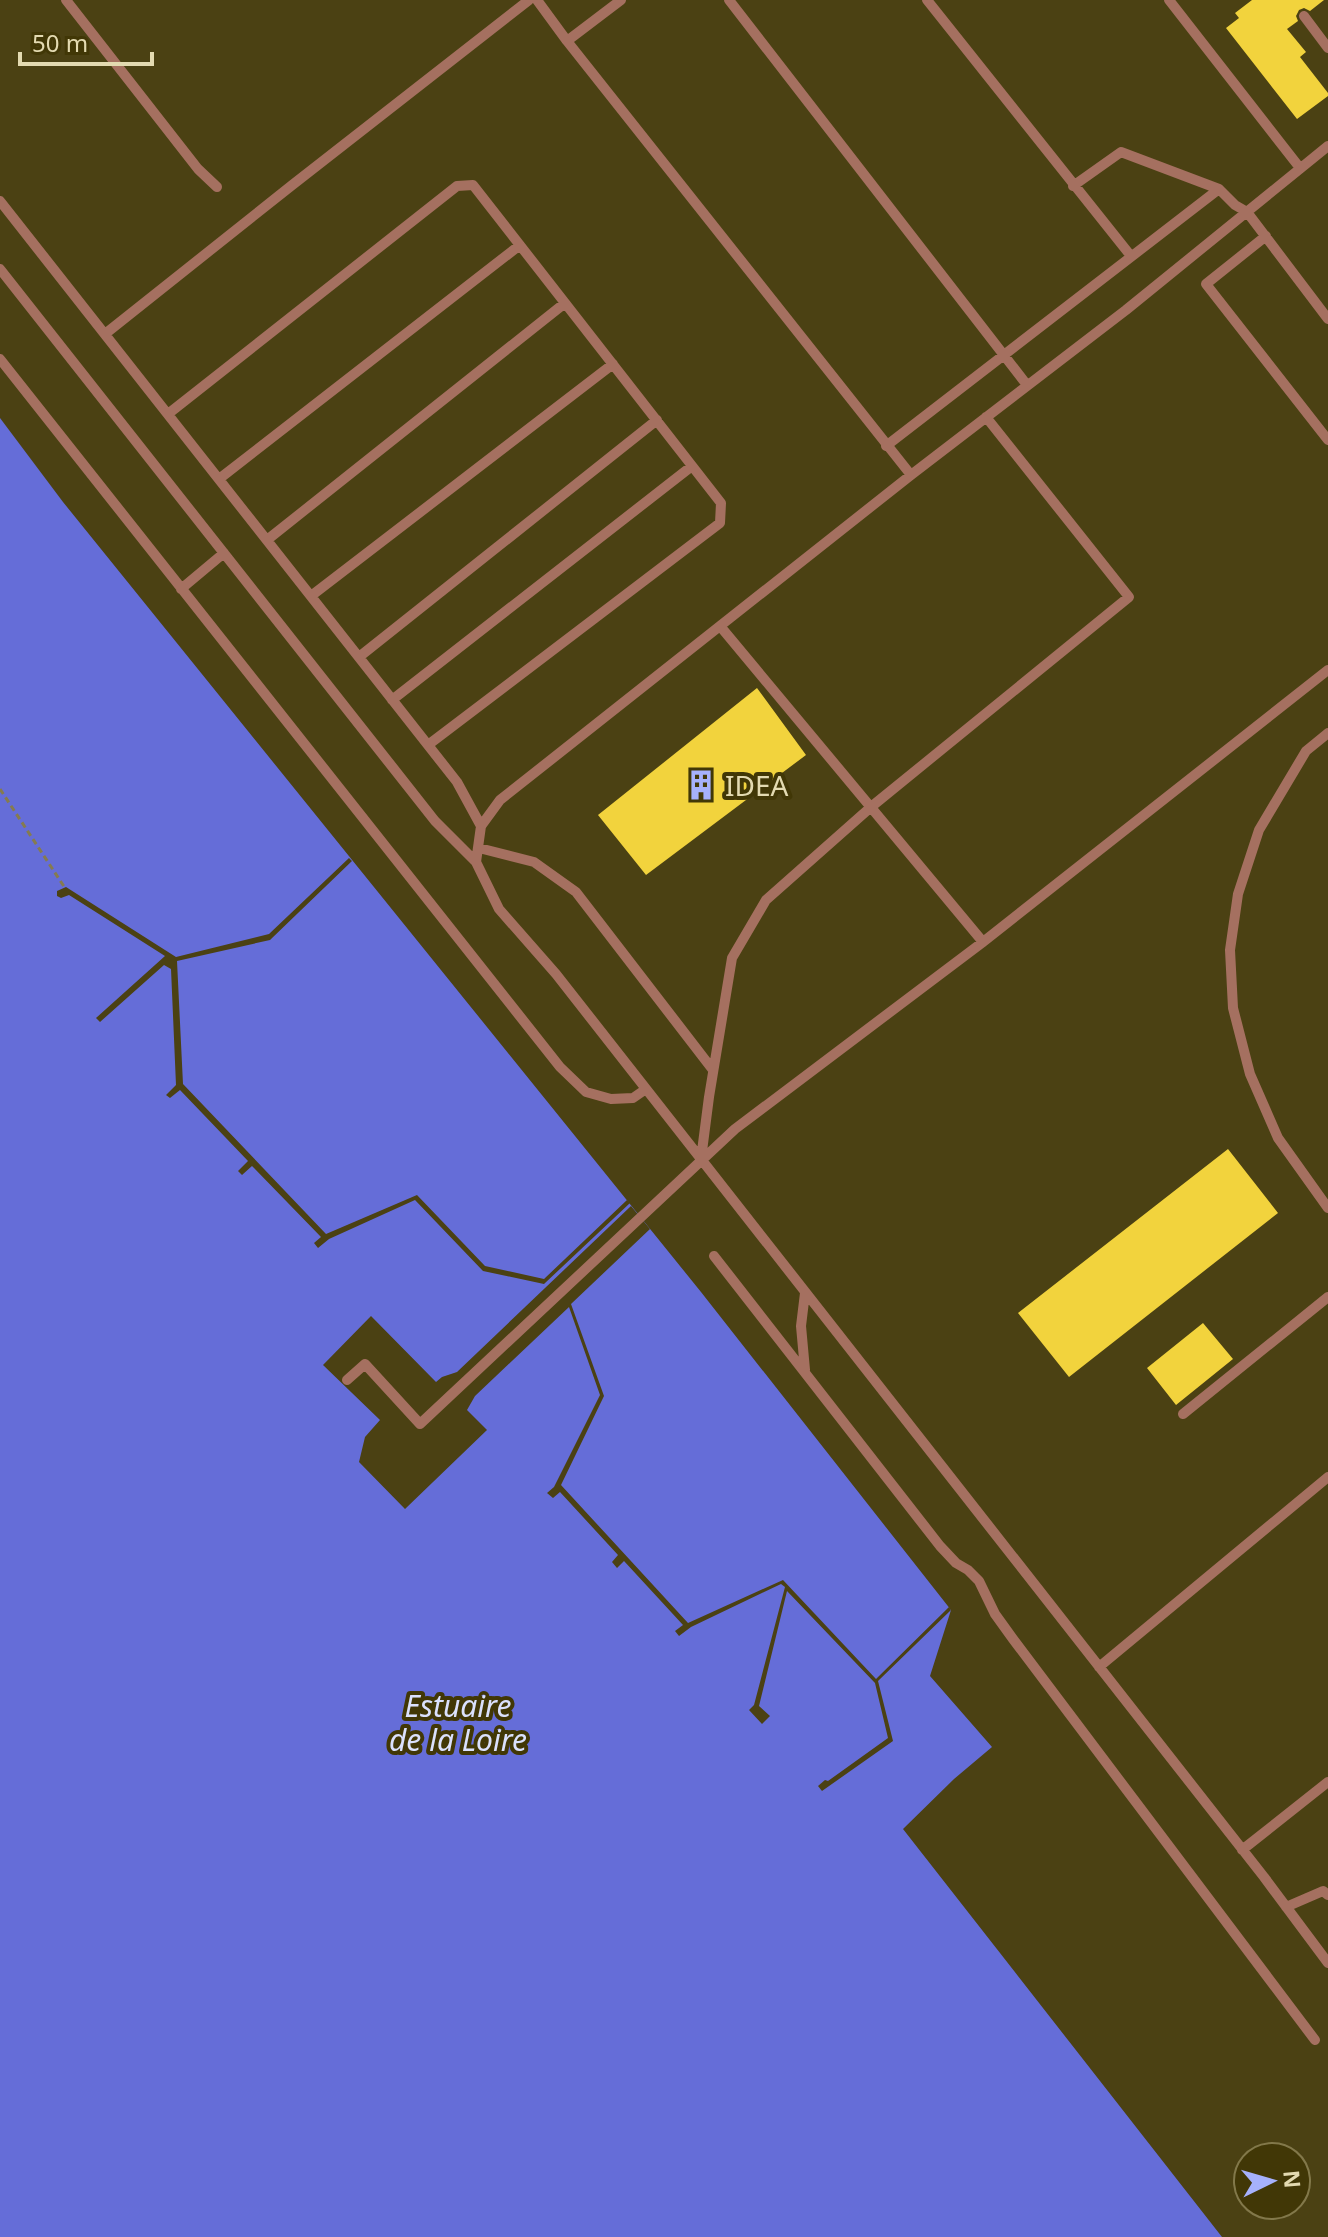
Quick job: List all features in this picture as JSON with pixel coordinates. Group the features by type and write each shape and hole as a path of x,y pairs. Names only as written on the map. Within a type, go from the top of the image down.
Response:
{"lane":[{"path":"66,0 198,169 217,187"},
{"path":"105,334 529,0"},
{"path":"537,0 911,475"},
{"path":"567,41 621,0"},
{"path":"729,0 1027,385"},
{"path":"927,0 1131,256"},
{"path":"1169,0 1300,168"},
{"path":"1304,16 1328,48"},
{"path":"476,862 481,826 500,800 911,475 1126,310 1328,146"},
{"path":"1073,186 1121,152 1219,189 1247,212 1328,319"},
{"path":"168,414 457,186 473,185 721,503 720,523 428,745"},
{"path":"886,446 1219,189"},
{"path":"0,201 457,782 481,826"},
{"path":"1266,236 1206,284 1328,440"},
{"path":"219,479 520,245"},
{"path":"0,269 435,821 476,862 499,909 556,974 1328,1963"},
{"path":"267,540 565,303"},
{"path":"0,359 560,1067 586,1092 611,1099 633,1098 646,1089"},
{"path":"311,596 613,364"},
{"path":"701,1159 732,958 766,900 871,807 1129,597 986,417"},
{"path":"359,657 657,420"},
{"path":"392,700 692,466"},
{"path":"181,589 224,553"},
{"path":"720,626 983,942"},
{"path":"347,1380 365,1364 420,1424 735,1129 983,942 1328,670"},
{"path":"1328,733 1306,751 1259,830 1238,894 1230,950 1233,1008 1250,1074 1278,1138 1328,1208"},
{"path":"479,848 534,862 576,892 713,1070"},
{"path":"714,1256 940,1546 979,1581 995,1614 1013,1639 1315,2040"},
{"path":"805,1293 801,1326 805,1372"},
{"path":"1183,1414 1328,1297"},
{"path":"1099,1667 1328,1477"},
{"path":"1242,1850 1328,1782"},
{"path":"1286,1907 1323,1891 1328,1895"}],"path":[{"path":"0,789 65,888"}],"water":[{"name":"Estuaire de la Loire","path":"0,418 63,502 701,1292 951,1610 930,1676 992,1747 903,1829 1222,2237 0,2237"}],"pier":[{"path":"349,858 352,861 270,940 177,961 183,1084 326,1234 417,1195 485,1266 544,1279 627,1200 630,1203 544,1284 483,1271 415,1200 329,1239 318,1248 314,1243 321,1237 252,1166 242,1175 238,1171 248,1161 180,1090 170,1098 166,1095 176,1085 171,969 164,965 100,1022 96,1018 165,956 69,895 57,896 57,891 66,887 176,957 269,934"},
{"path":"631,1206 650,1229 571,1304 604,1396 561,1485 688,1623 783,1580 876,1679 949,1607 951,1610 878,1681 893,1741 822,1791 818,1786 825,1780 828,1781 888,1738 875,1683 787,1591 759,1706 770,1716 762,1724 749,1710 754,1705 785,1587 781,1584 691,1627 679,1636 675,1631 683,1625 624,1561 617,1568 612,1562 618,1555 560,1492 553,1498 547,1493 554,1487 600,1395 569,1307 475,1396 467,1410 487,1430 405,1509 359,1462 365,1437 380,1420 323,1365 371,1316 436,1382 457,1372"}],"building":[{"path":"1252,0 1324,0 1310,11 1304,8 1299,10 1296,16 1298,21 1287,29 1306,52 1300,57 1328,93 1297,119 1226,28 1239,18 1235,13"},
{"name":"IDEA","path":"757,688 806,755 646,875 598,815"},
{"path":"1228,1149 1278,1213 1069,1377 1018,1313"},
{"path":"1203,1323 1233,1359 1176,1405 1147,1368"}],"place":[{"name":"IDEA","path":"701,785"}]}
